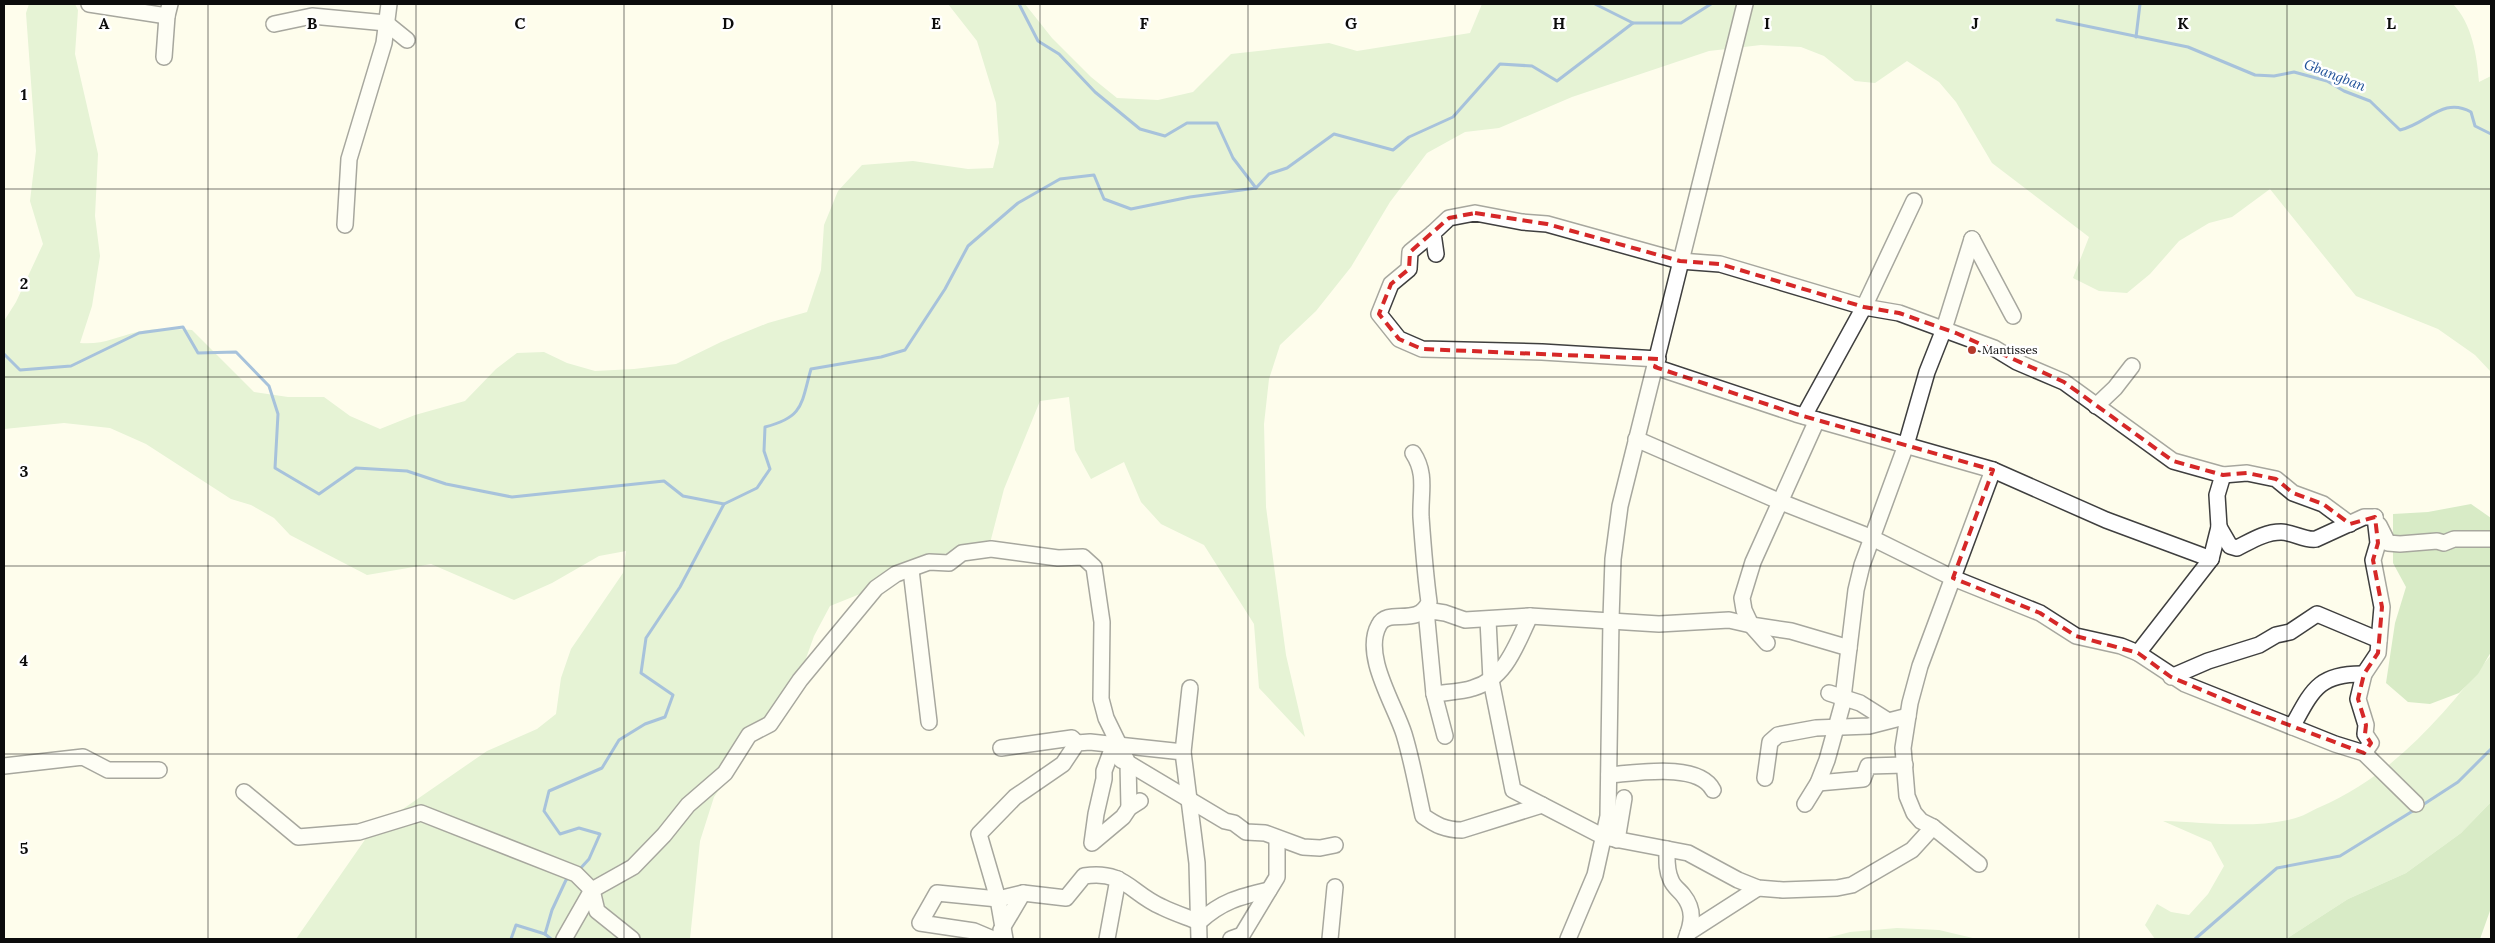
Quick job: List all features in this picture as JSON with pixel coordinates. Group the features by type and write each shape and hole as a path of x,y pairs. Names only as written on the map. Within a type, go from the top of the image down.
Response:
{"street":[{"path":"89,4 168,10 164,57"},
{"path":"345,225 349,159 384,43 389,4"},
{"path":"1611,838 1608,816 1611,620 1614,559 1620,506 1657,363 1680,261 1744,4"},
{"path":"274,24 312,16 386,23 408,40"},
{"path":"1767,643 1751,625 1744,610 1742,598 1753,562 1781,502 1810,418 1914,201"},
{"path":"2211,559 2106,520 1993,470 1810,418 1657,363 1542,352 1422,349 1399,339 1379,314 1392,284 1410,269 1410,252 1449,218 1475,213 1522,222 1547,224 1680,261 1720,264 1864,307 1899,313 1944,329 1994,348 2017,362 2064,382 2173,461 2223,475 2247,473 2276,479 2292,493 2323,504 2350,524"},
{"path":"1433,233 1436,254"},
{"path":"1806,804 1818,783 1844,699 1856,590 1870,537 1906,445 1927,372 1944,329 1972,239 2013,316"},
{"path":"2096,406 2132,366"},
{"path":"1636,439 1781,502 1870,537 1953,578 2040,614 2076,636 2121,646 2138,652 2171,676 2292,727 2364,753 2416,804"},
{"path":"1413,454 1420,464 1423,477 1421,513 1424,569 1429,602 1426,610 1434,694 1445,736"},
{"path":"1979,864 1933,827 1921,821 1914,812 1907,796 1903,748 1908,716 1920,666 1993,470"},
{"path":"2138,652 2211,559 2219,527 2216,494 2223,475"},
{"path":"2219,527 2230,546 2237,548 2261,536 2282,532 2311,540 2364,517 2375,517"},
{"path":"2375,517 2388,543 2437,541 2444,543 2454,539 2491,539"},
{"path":"2364,753 2371,743 2365,734 2366,725 2358,699 2364,674 2378,653 2382,607 2372,560 2378,543 2375,517"},
{"path":"564,939 592,890 633,867 664,835 688,805 725,773 749,735 770,724 800,680 876,588 896,574 929,562 949,563 962,553 991,549 1058,558 1083,557 1094,567 1102,622 1101,699 1115,748 1128,763 1225,821 1234,823 1246,832 1264,832 1302,847 1320,848 1335,845"},
{"path":"911,570 929,722"},
{"path":"1720,620 1742,598"},
{"path":"1542,805 1462,830 1449,830 1423,816 1403,733 1389,702 1375,656 1375,634 1379,623 1385,619 1419,615 1426,610 1445,613 1465,620 1530,616 1659,624 1738,620 1751,625 1791,630 1849,648"},
{"path":"2171,676 2208,661 2259,645 2276,635 2290,632 2317,614 2379,640"},
{"path":"1434,694 1474,688 1491,680 1506,664 1530,616"},
{"path":"1488,620 1491,680 1513,790 1611,838 1688,853 1738,880 1758,888 1792,890 1837,888 1852,885 1912,850 1933,827"},
{"path":"2292,727 2314,689 2335,677 2364,674"},
{"path":"1190,688 1183,752 1197,863 1199,939"},
{"path":"1829,693 1860,703 1887,720"},
{"path":"1765,778 1770,742 1778,735 1816,728 1836,729 1869,726 1908,716"},
{"path":"1001,748 1072,738 1115,748 1183,752"},
{"path":"999,936 998,899 979,834 1015,798 1062,764 1084,742"},
{"path":"1115,748 1104,771 1092,843 1123,817 1134,805 1128,763"},
{"path":"4,766 83,757 108,770 159,770"},
{"path":"1818,783 1863,779 1868,766 1904,765"},
{"path":"1609,775 1688,773 1709,782 1713,790"},
{"path":"244,792 298,838 358,832 421,813 576,874 592,890 598,912 630,939"},
{"path":"1568,939 1611,838 1624,798"},
{"path":"1231,939 1242,935 1276,877 1277,838"},
{"path":"1667,849 1668,870 1672,882 1692,909 1692,920 1687,936"},
{"path":"999,936 920,923 937,893 998,899 1023,893 1066,898 1084,876 1099,874 1118,879 1161,907 1199,922"},
{"path":"1107,939 1118,879"},
{"path":"1330,939 1335,887"},
{"path":"1687,936 1758,888"},
{"path":"1199,922 1213,909 1231,899 1269,890"},
{"path":"999,936 1023,893"}],"highlighted area":[{"path":"1475,213 1547,224 1680,261 1720,264 1864,307 1899,313 1956,333 2064,382 2173,461 2223,475 2247,473 2276,479 2293,493 2323,504 2350,524 2375,517 2378,543 2373,560 2382,607 2378,653 2364,674 2358,699 2366,725 2365,734 2371,743 2364,753 2254,712 2171,677 2138,653 2076,636 2040,613 1953,578 1993,470 1796,414 1655,367 1658,359 1422,349 1399,339 1379,314 1391,284 1409,269 1410,252 1449,218"}],"green space":[{"path":"29,4 75,4 78,10 75,54 98,154 95,216 100,256 92,306 80,343 103,342 151,330 192,330 254,392 288,397 324,397 350,416 380,429 415,415 465,401 496,369 517,353 544,352 567,363 595,371 676,364 721,342 768,323 807,312 821,270 824,225 838,191 862,165 913,161 968,169 993,168 999,143 996,103 977,41 948,4 1025,4 1052,38 1091,77 1117,98 1158,100 1193,92 1231,54 1329,43 1357,51 1470,33 1482,4 2453,4 2469,30 2477,61 2479,82 2491,76 2491,372 2475,355 2438,329 2356,296 2270,189 2232,217 2209,223 2179,241 2150,274 2127,293 2099,291 2073,278 2089,237 1992,163 1956,102 1939,82 1907,61 1875,83 1855,81 1824,56 1801,47 1761,45 1709,51 1572,97 1499,128 1465,132 1427,153 1390,202 1351,267 1316,311 1280,345 1269,379 1264,424 1266,507 1286,655 1305,737 1259,688 1254,624 1204,545 1161,524 1141,502 1124,462 1091,479 1075,450 1069,397 1040,401 1004,489 989,547 961,550 932,557 878,580 860,594 830,606 814,636 804,664 714,797 700,841 690,939 296,939 371,831 487,751 537,729 556,714 561,678 571,649 623,573 626,551 599,556 552,583 514,600 431,564 367,575 290,535 274,518 251,505 231,499 146,444 110,428 64,423 4,429 4,321 16,302 43,244 30,201 36,151 26,13"},
{"path":"2471,504 2491,518 2491,652 2478,674 2459,693 2430,704 2408,702 2386,683 2395,623 2406,587 2393,563 2393,514 2428,512"},
{"path":"2491,655 2491,802 2461,833 2406,873 2348,899 2286,939 2155,939 2145,925 2157,904 2171,912 2189,915 2208,894 2224,866 2211,842 2163,821 2228,824 2277,822 2299,817 2347,794 2394,761 2415,742 2454,700"},
{"path":"2491,802 2491,908 2480,939 2286,939 2348,899 2406,873 2461,833"},
{"path":"1897,928 1939,930 1977,939 1823,939 1850,932"}],"waterway":[{"path":"1019,4 1038,41 1059,54 1095,92 1140,129 1165,136 1187,123 1217,123 1233,158 1256,188"},
{"path":"1595,4 1633,23"},
{"path":"579,870 589,859 600,834 579,828 560,834 544,811 549,791 602,768 619,740 645,724 665,717 673,695 641,673 646,638 680,587 724,504 757,488 770,469 764,451 765,427 787,419 799,407 811,369 881,357 905,350 945,289 968,246 1018,203 1060,179 1094,175 1104,199 1131,209 1190,197 1256,188 1269,174 1287,168 1334,134 1393,150 1409,137 1453,117 1500,64 1532,66 1557,81 1633,23 1681,23 1711,4"},
{"path":"2136,37 2140,4"},
{"name":"Gbangban","path":"2057,20 2188,47 2255,75 2274,76 2294,72 2327,81 2344,91 2370,101 2400,130 2410,127 2443,109 2452,107 2471,112 2475,126 2491,134"},
{"path":"4,354 20,370 71,366 139,333 183,327 198,353 236,352 269,386 278,414 275,468 319,494 356,468 407,471 446,484 512,497 664,481 683,496 724,504"},
{"path":"2421,806 2458,782 2491,749"},
{"path":"2195,939 2277,868 2340,856 2416,809"},
{"path":"511,939 516,925 545,934 552,910 566,880 570,877"},
{"path":"545,934 551,939"}],"place":[{"name":"Mantisses","path":"1972,350"}]}
